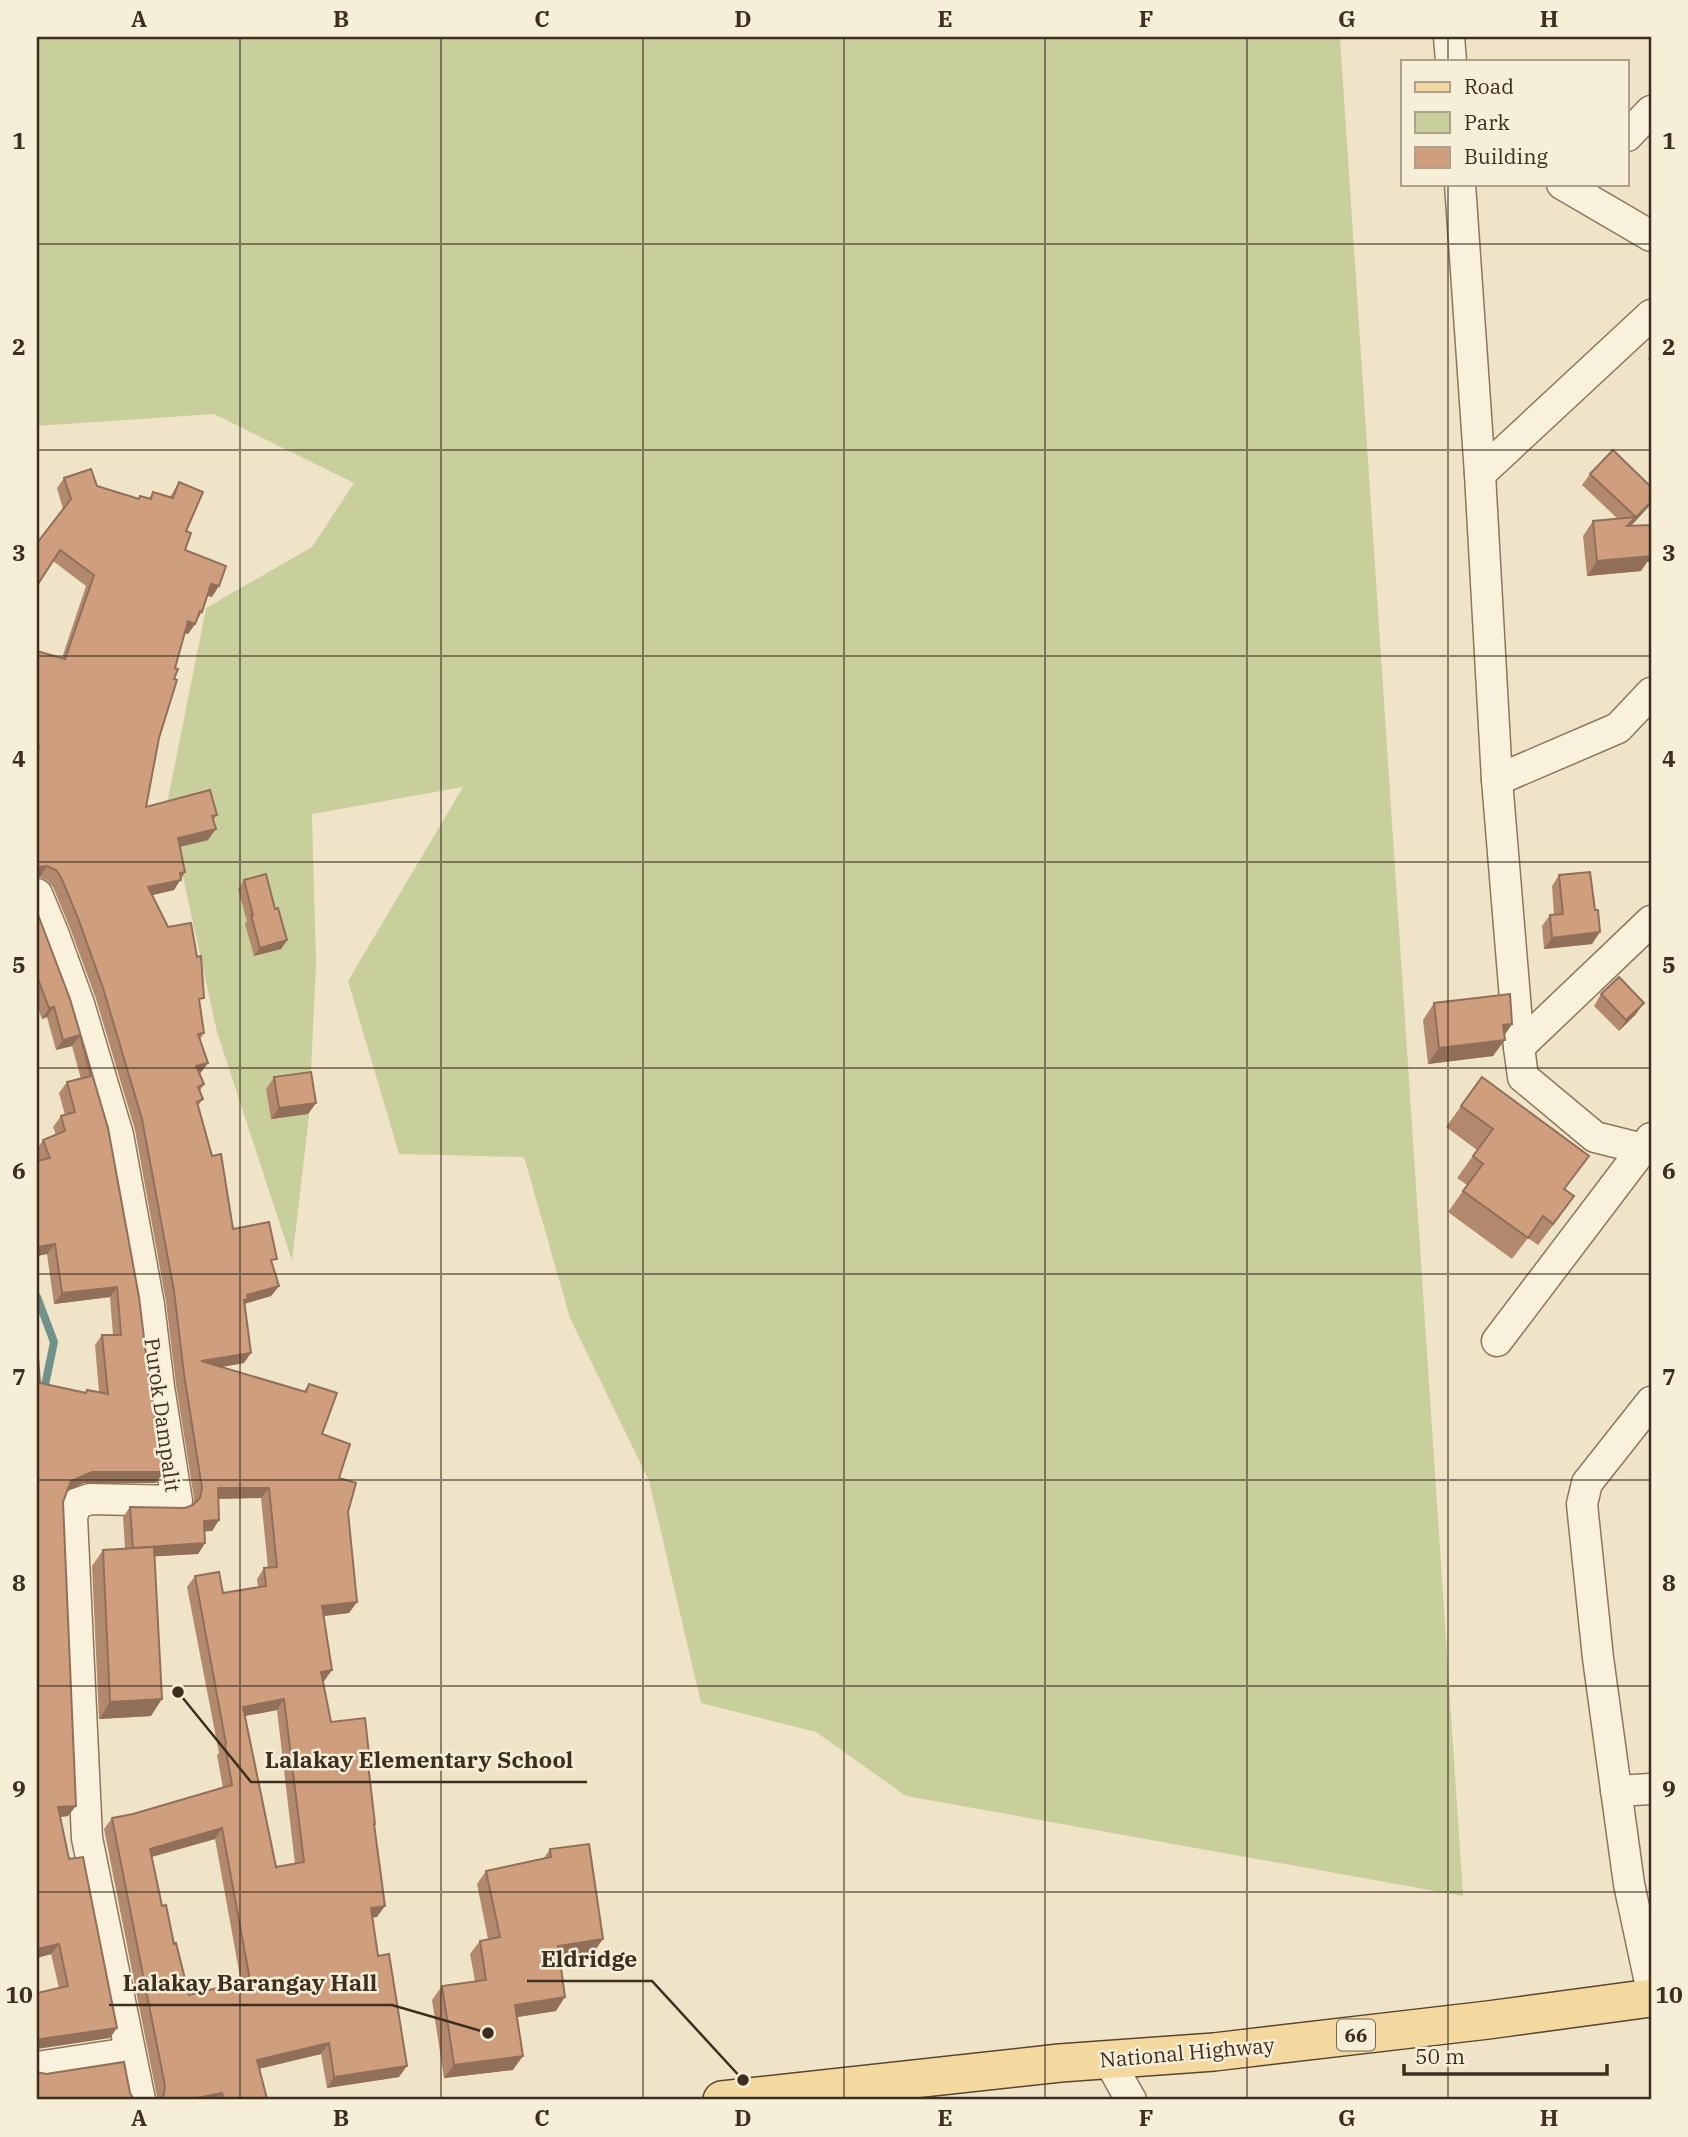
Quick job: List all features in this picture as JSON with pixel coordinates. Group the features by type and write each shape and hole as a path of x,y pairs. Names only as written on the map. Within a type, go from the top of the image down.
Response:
{"main road":[{"name":"National Highway","path":"722,2100 1108,2059 1214,2052 1651,1998"}],"street":[{"path":"1449,37 1451,60"},
{"path":"1628,135 1651,111"},
{"path":"1460,186 1497,780 1523,1077 1595,1137 1648,1146 1497,1341"},
{"path":"1573,186 1651,236"},
{"path":"1480,474 1651,316"},
{"path":"1497,780 1618,728 1651,693"},
{"name":"Purok Dampalit","path":"37,894 79,1004 118,1135 149,1305 177,1501 90,1499 76,1504 72,1517 87,1838 139,2100"},
{"path":"1519,1047 1651,921"},
{"path":"1651,1402 1587,1483 1582,1504 1598,1658 1629,1884 1651,1987"},
{"path":"1616,1791 1651,1788"},
{"path":"37,2067 129,2053"},
{"path":"1108,2059 1131,2100"}],"green space":[{"path":"37,37 1340,37 1463,1896 906,1796 816,1732 701,1703 649,1481 570,1318 524,1157 399,1154 348,981 463,787 312,814 316,962 309,1117 292,1261 217,1032 167,804 206,608 312,547 354,483 214,414 37,426"}],"building":[{"path":"1613,450 1651,487 1651,502 1636,517 1590,474"},
{"path":"91,469 97,486 139,499 140,496 151,499 153,492 173,498 179,482 203,492 186,531 191,533 185,550 226,566 219,586 211,584 195,624 188,621 175,668 178,669 174,679 177,680 159,738 146,807 210,790 217,815 212,816 216,829 178,838 185,872 180,873 181,880 148,887 168,927 191,923 197,957 201,956 204,998 199,999 204,1033 198,1034 208,1063 196,1066 204,1084 198,1087 203,1099 197,1102 212,1156 221,1154 233,1229 269,1222 277,1259 271,1260 279,1286 247,1295 248,1299 244,1300 251,1353 201,1361 306,1392 309,1384 337,1393 322,1434 350,1444 339,1478 356,1483 348,1512 357,1602 322,1606 332,1670 321,1672 331,1722 365,1718 374,1824 385,1906 371,1908 378,1956 389,1954 407,2066 334,2077 329,2043 257,2060 267,2099 260,2100 224,2100 222,2093 187,2100 161,2100 165,2086 112,1818 232,1785 195,1576 219,1572 223,1593 266,1586 264,1568 277,1567 269,1488 218,1488 219,1520 204,1521 205,1543 133,1548 130,1507 185,1508 200,1498 202,1488 174,1291 142,1119 103,988 61,877 56,870 47,866 37,868 37,651 65,659 94,575 60,550 37,583 37,543 71,499 64,478","holes":["284,1699 304,1862 276,1867 243,1707","222,1828 250,1980 189,1995 166,1905 162,1906 150,1849"]},
{"path":"1636,517 1627,526 1651,525 1651,556 1597,561 1593,521"},
{"path":"1590,872 1600,932 1552,938 1550,915 1563,914 1559,875"},
{"path":"266,874 287,940 260,948 244,880"},
{"path":"37,912 70,999 108,1128 139,1297 164,1472 92,1472 71,1481 63,1502 76,1806 58,1807 69,1859 83,1857 117,2028 37,2041 37,1993 68,1986 59,1944 37,1949 37,1343 40,1383 86,1393 87,1390 108,1394 102,1335 121,1335 117,1287 62,1293 55,1244 38,1247 37,1161 50,1158 43,1140 65,1131 61,1116 75,1112 67,1082 91,1076 80,1035 63,1040 54,1007 49,1008 37,976"},
{"path":"1619,977 1644,1003 1626,1020 1601,994"},
{"path":"1510,994 1512,1024 1503,1025 1505,1040 1439,1048 1434,1003"},
{"path":"311,1072 316,1103 279,1108 274,1077"},
{"path":"1482,1077 1589,1156 1564,1189 1574,1196 1553,1224 1543,1216 1528,1238 1463,1191 1483,1164 1473,1156 1493,1129 1461,1106"},
{"path":"154,1547 162,1699 110,1702 103,1550"},
{"path":"589,1844 603,1939 558,1946 565,1997 515,2005 523,2056 454,2065 442,1986 486,1980 480,1941 500,1937 486,1871 551,1857 550,1849"},
{"path":"124,2062 134,2100 37,2100 37,2072 46,2074"}],"waterway":[{"path":"37,1297 54,1342 43,1395"}],"place":[{"name":"Lalakay Elementary School","path":"178,1692"},
{"name":"Lalakay Barangay Hall","path":"488,2033"},
{"name":"Eldridge","path":"743,2080"}]}
